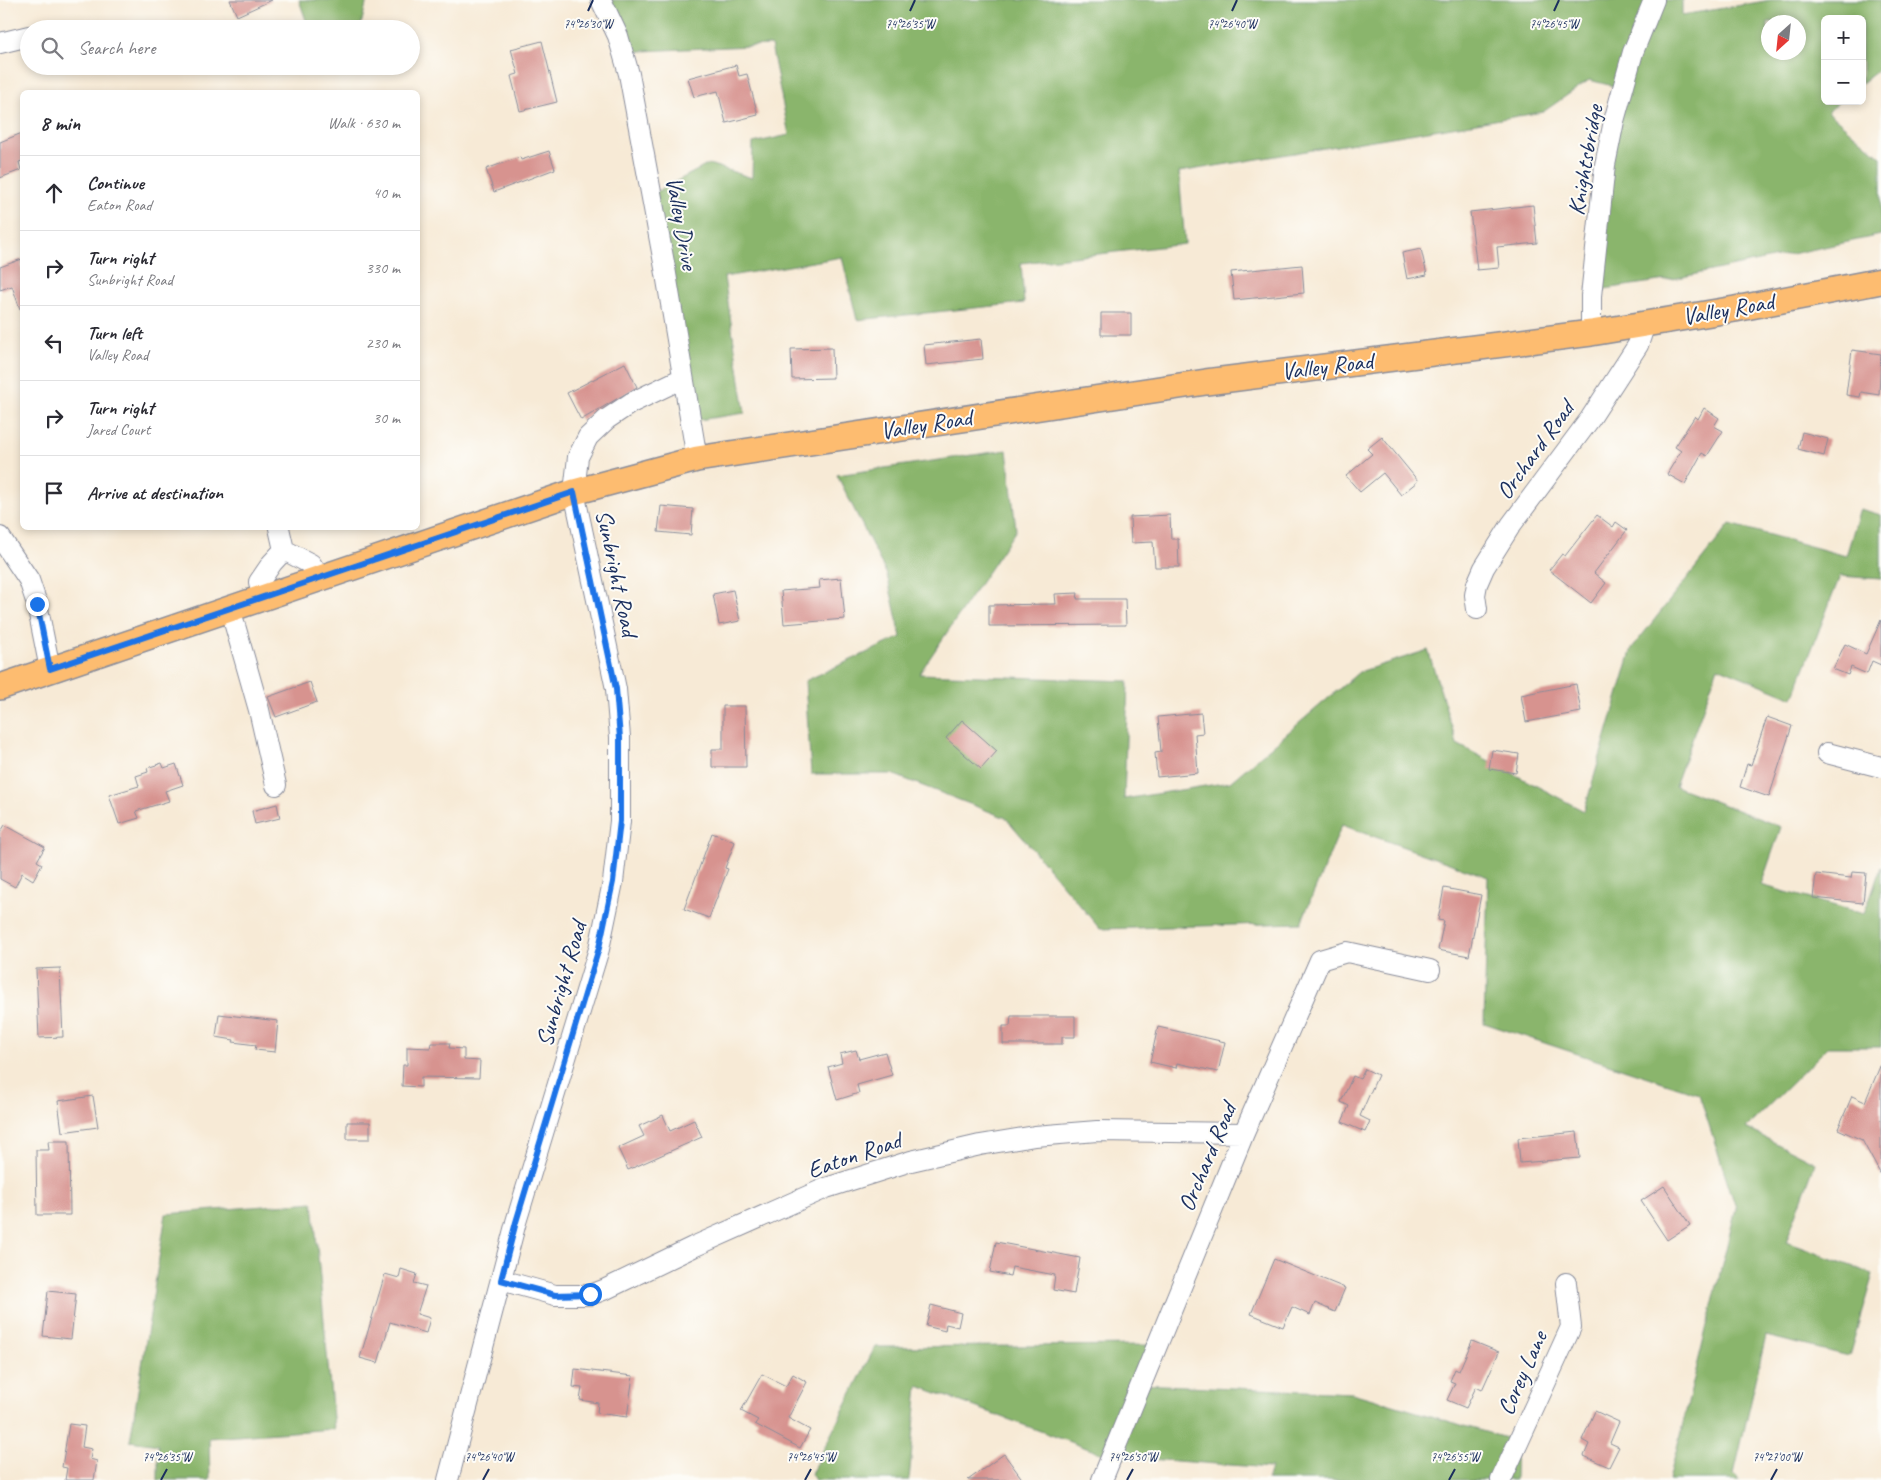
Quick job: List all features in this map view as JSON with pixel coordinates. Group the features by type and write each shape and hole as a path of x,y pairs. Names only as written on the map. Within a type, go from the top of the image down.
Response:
{"main road":[{"name":"Valley Road","path":"0,686 574,492 697,459 1206,382 1591,333 1735,309 1881,281"}],"street":[{"name":"Valley Drive","path":"601,0 618,36 629,74 697,459"},
{"name":"Knightsbridge","path":"1591,333 1591,296 1605,165 1614,121 1633,52 1654,0"},
{"path":"0,43 20,38"},
{"name":"Orchard Road","path":"1476,610 1475,595 1477,584 1484,568 1511,525 1590,420 1638,345 1645,324"},
{"name":"Sunbright Road","path":"448,1480 516,1222 599,948 613,882 620,821 620,738 616,689 574,492 578,457 588,437 607,419 631,403 683,378"},
{"path":"279,530 284,550 311,564 320,578"},
{"path":"0,537 29,580 37,604 50,669"},
{"path":"262,598 258,582 284,550"},
{"path":"230,608 259,710 276,785"},
{"path":"1827,753 1881,767"},
{"name":"Orchard Road","path":"1102,1480 1244,1133 1320,960 1347,952 1430,970"},
{"name":"Eaton Road","path":"501,1280 555,1295 590,1294 606,1290 693,1248 826,1188 911,1161 980,1144 1035,1136 1098,1131 1244,1133"},
{"name":"Corey Lane","path":"1501,1480 1571,1327 1566,1284"}],"green space":[{"path":"299,0 367,0 362,20 306,20"},
{"path":"600,0 1682,0 1682,15 1771,0 1881,0 1881,68 1866,80 1866,15 1821,15 1821,105 1836,105 1828,112 1881,157 1881,235 1673,279 1591,291 1617,87 1589,80 1543,112 1179,172 1185,244 1021,263 1024,303 857,320 842,257 724,277 745,413 685,422 652,194 709,164 752,178 753,143 789,135 771,45 621,52"},
{"path":"1007,450 1016,530 919,674 1128,681 1124,799 1230,782 1359,672 1428,650 1457,744 1584,811 1632,648 1730,524 1846,556 1860,509 1881,515 1881,579 1840,576 1793,698 1718,667 1675,786 1781,827 1761,885 1864,914 1881,867 1881,1047 1828,1047 1746,1128 1815,1163 1786,1242 1873,1274 1849,1356 1766,1336 1734,1474 1741,1480 1669,1480 1736,1208 1699,1094 1484,1023 1488,877 1342,825 1301,923 1100,929 1006,818 892,774 811,774 805,681 901,637 887,575 837,475"},
{"path":"313,1202 334,1429 209,1438 210,1480 158,1480 158,1445 130,1441 166,1214"},
{"path":"1156,1345 1139,1384 1352,1393 1516,1441 1515,1480 1267,1480 1271,1468 1108,1456 918,1386 909,1480 815,1480 811,1474 875,1347"}],"building":[{"path":"230,0 272,0 237,16"},
{"path":"542,41 557,102 520,111 511,76 518,74 511,49"},
{"path":"736,65 739,76 747,74 758,115 726,123 718,91 694,97 688,78"},
{"path":"20,134 20,170 0,178 0,142"},
{"path":"549,151 555,169 494,192 486,169 520,157 521,160"},
{"path":"1533,205 1537,243 1497,247 1499,268 1477,270 1470,212"},
{"path":"1421,249 1427,275 1407,279 1402,253"},
{"path":"20,260 20,309 12,286 0,290 0,267"},
{"path":"1302,265 1304,293 1234,300 1231,272"},
{"path":"1101,313 1131,313 1131,335 1101,335"},
{"path":"981,339 983,359 926,365 924,345"},
{"path":"832,348 833,378 792,379 791,349"},
{"path":"1852,350 1881,354 1879,395 1861,392 1860,397 1846,395"},
{"path":"625,363 637,387 581,420 567,393"},
{"path":"1704,408 1719,418 1714,426 1723,431 1707,456 1702,453 1685,484 1667,474 1681,451 1675,447 1695,416 1698,419"},
{"path":"1802,432 1828,439 1824,456 1798,449"},
{"path":"1382,437 1418,481 1401,495 1383,473 1360,492 1346,476 1372,454 1367,449"},
{"path":"661,506 693,509 691,535 658,532"},
{"path":"1170,515 1171,539 1178,539 1179,567 1155,567 1153,542 1131,543 1130,517"},
{"path":"1597,515 1613,527 1616,522 1627,530 1594,573 1606,583 1591,603 1549,570 1562,554 1565,556"},
{"path":"841,578 845,619 784,624 781,591 820,588 819,580"},
{"path":"733,590 740,621 719,625 713,594"},
{"path":"1078,593 1077,599 1125,599 1126,625 989,626 989,605 1056,604 1055,594"},
{"path":"1881,620 1881,665 1872,661 1867,674 1851,667 1848,675 1833,669 1845,644 1866,654"},
{"path":"310,682 317,702 276,717 268,697"},
{"path":"1576,684 1581,712 1526,722 1521,695"},
{"path":"723,706 745,706 746,767 712,767 712,749 723,749"},
{"path":"1201,713 1203,733 1195,734 1198,773 1157,777 1155,753 1161,752 1158,717"},
{"path":"1767,717 1792,726 1769,797 1740,787 1747,764 1751,765"},
{"path":"962,720 997,751 981,769 946,738"},
{"path":"1492,750 1519,754 1516,773 1489,769"},
{"path":"162,763 164,768 176,764 183,785 165,791 169,801 136,811 139,818 119,824 109,795 139,786 136,776 148,772 147,768"},
{"path":"277,804 280,818 255,824 252,811"},
{"path":"5,825 45,847 37,861 42,864 33,880 22,873 15,887 0,879 0,833"},
{"path":"712,833 735,842 725,868 728,869 709,918 684,909"},
{"path":"1852,872 1866,873 1863,903 1813,898 1816,874 1851,878"},
{"path":"1444,888 1481,895 1469,956 1438,950 1444,921 1438,920"},
{"path":"60,968 63,1037 39,1038 36,969"},
{"path":"219,1014 278,1021 275,1052 255,1050 256,1045 233,1042 234,1040 216,1037"},
{"path":"1011,1016 1075,1016 1075,1037 1062,1037 1062,1044 1003,1044 1003,1026 1010,1026"},
{"path":"1158,1027 1225,1042 1218,1072 1177,1063 1176,1068 1150,1062"},
{"path":"431,1043 450,1043 449,1048 464,1049 464,1060 480,1061 479,1078 421,1077 421,1087 402,1086 403,1065 407,1065 407,1047 430,1048"},
{"path":"856,1050 859,1059 885,1052 892,1075 857,1085 859,1093 837,1100 828,1067 842,1063 840,1054"},
{"path":"1881,1064 1881,1175 1862,1140 1838,1129 1852,1096 1865,1102"},
{"path":"1365,1069 1378,1075 1360,1116 1370,1121 1365,1132 1342,1122 1349,1106 1341,1102 1353,1076 1360,1079"},
{"path":"93,1096 98,1127 62,1132 58,1101"},
{"path":"663,1115 670,1131 694,1120 702,1137 628,1170 618,1148 644,1136 639,1126"},
{"path":"347,1122 370,1122 370,1139 347,1139"},
{"path":"1577,1132 1580,1158 1520,1163 1518,1138"},
{"path":"48,1141 69,1141 70,1215 37,1215 36,1150 49,1150"},
{"path":"1664,1186 1690,1225 1667,1240 1641,1201"},
{"path":"996,1242 1080,1258 1074,1294 1053,1290 1055,1275 1012,1267 1010,1276 990,1272"},
{"path":"1274,1259 1345,1288 1335,1312 1315,1303 1310,1315 1292,1307 1283,1327 1251,1314"},
{"path":"401,1269 417,1274 414,1283 426,1286 417,1314 430,1318 426,1333 390,1322 378,1363 360,1358 385,1274 399,1278"},
{"path":"48,1291 76,1294 71,1339 43,1336"},
{"path":"931,1305 961,1313 958,1327 946,1324 945,1331 926,1326"},
{"path":"1472,1341 1499,1352 1482,1390 1476,1387 1466,1408 1447,1400 1455,1383 1450,1381 1455,1369 1459,1371"},
{"path":"575,1369 633,1376 627,1417 597,1413 598,1403 580,1400 582,1388 573,1387"},
{"path":"762,1374 786,1386 793,1374 807,1382 788,1418 810,1430 800,1448 755,1424 758,1420 741,1411"},
{"path":"1595,1411 1619,1422 1610,1443 1619,1447 1609,1467 1584,1456 1589,1444 1582,1440"},
{"path":"69,1424 85,1426 82,1447 92,1449 90,1459 97,1461 94,1480 65,1480 67,1468 62,1467"},
{"path":"1004,1454 1023,1480 968,1480"}],"route":[{"path":"37,604 50,669 574,492 616,689 620,738 620,821 613,882 599,948 516,1222 501,1280 555,1295 590,1294"}]}
